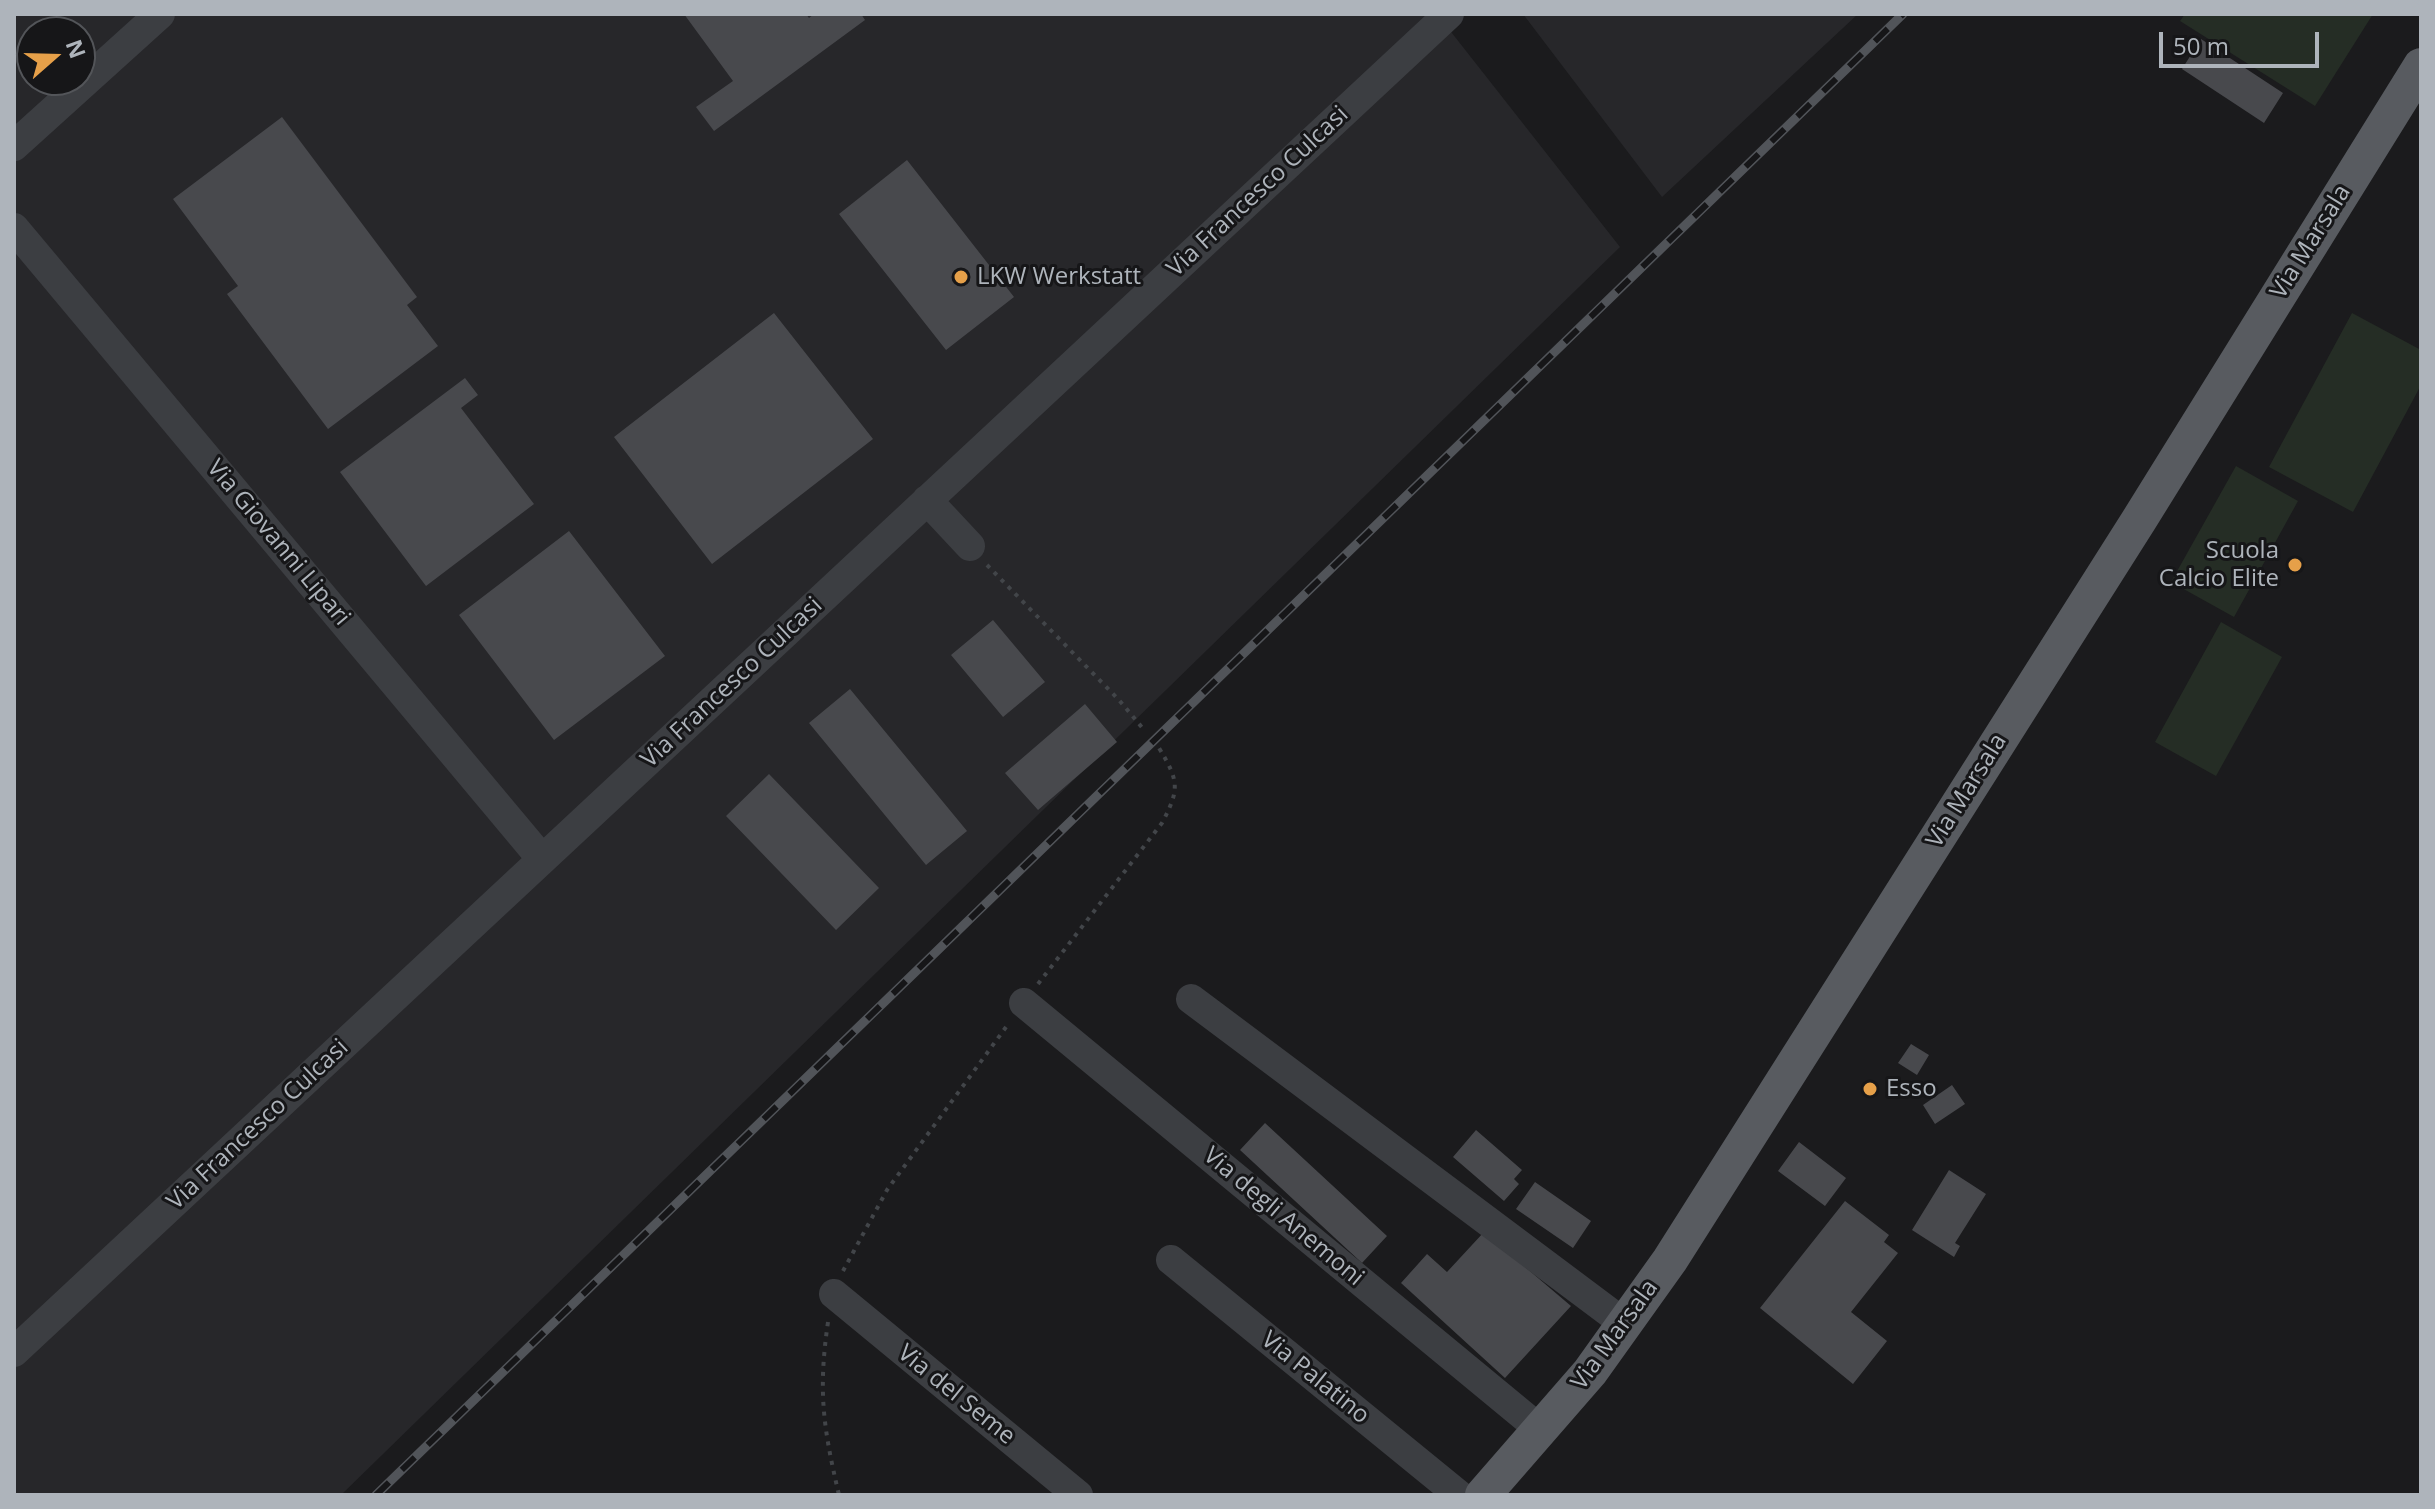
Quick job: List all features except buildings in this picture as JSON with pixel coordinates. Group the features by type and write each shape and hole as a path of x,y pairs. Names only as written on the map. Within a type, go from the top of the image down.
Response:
{"main road":[{"name":"Via Marsala","path":"1483,1495 1542,1431 1625,1324 2131,533 2421,66"}],"street":[{"path":"14,146 160,14"},
{"name":"Via Francesco Culcasi","path":"14,1352 1449,14"},
{"name":"Via Giovanni Lipari","path":"14,228 542,859"},
{"path":"927,500 970,546"},
{"path":"1191,999 1625,1324"},
{"name":"Via degli Anemoni","path":"1024,1003 1542,1431"},
{"name":"Via Palatino","path":"1171,1260 1459,1495"},
{"name":"Via del Seme","path":"834,1294 1078,1495"}],"path":[{"path":"970,546 1119,700 1145,731"},
{"path":"839,1495 825,1444 820,1399 834,1294 850,1252 887,1190 1024,1003 1162,823 1174,800 1174,772 1159,748"}],"shaded area":[{"path":"14,14 1437,14 1620,247 341,1495 14,1495"},
{"path":"1523,14 1858,14 1662,197"},
{"path":"2185,14 2373,14 2315,106 2180,21"},
{"path":"2352,313 2421,350 2421,385 2353,512 2269,467"},
{"path":"2236,466 2298,501 2234,617 2171,582"},
{"path":"2221,622 2282,657 2216,776 2155,742"}],"railway":[{"path":"376,1495 1903,14"}],"place":[{"name":"LKW Werkstatt","path":"961,277"},
{"name":"Scuola Calcio Elite","path":"2295,565"},
{"name":"Esso","path":"1870,1089"}]}
